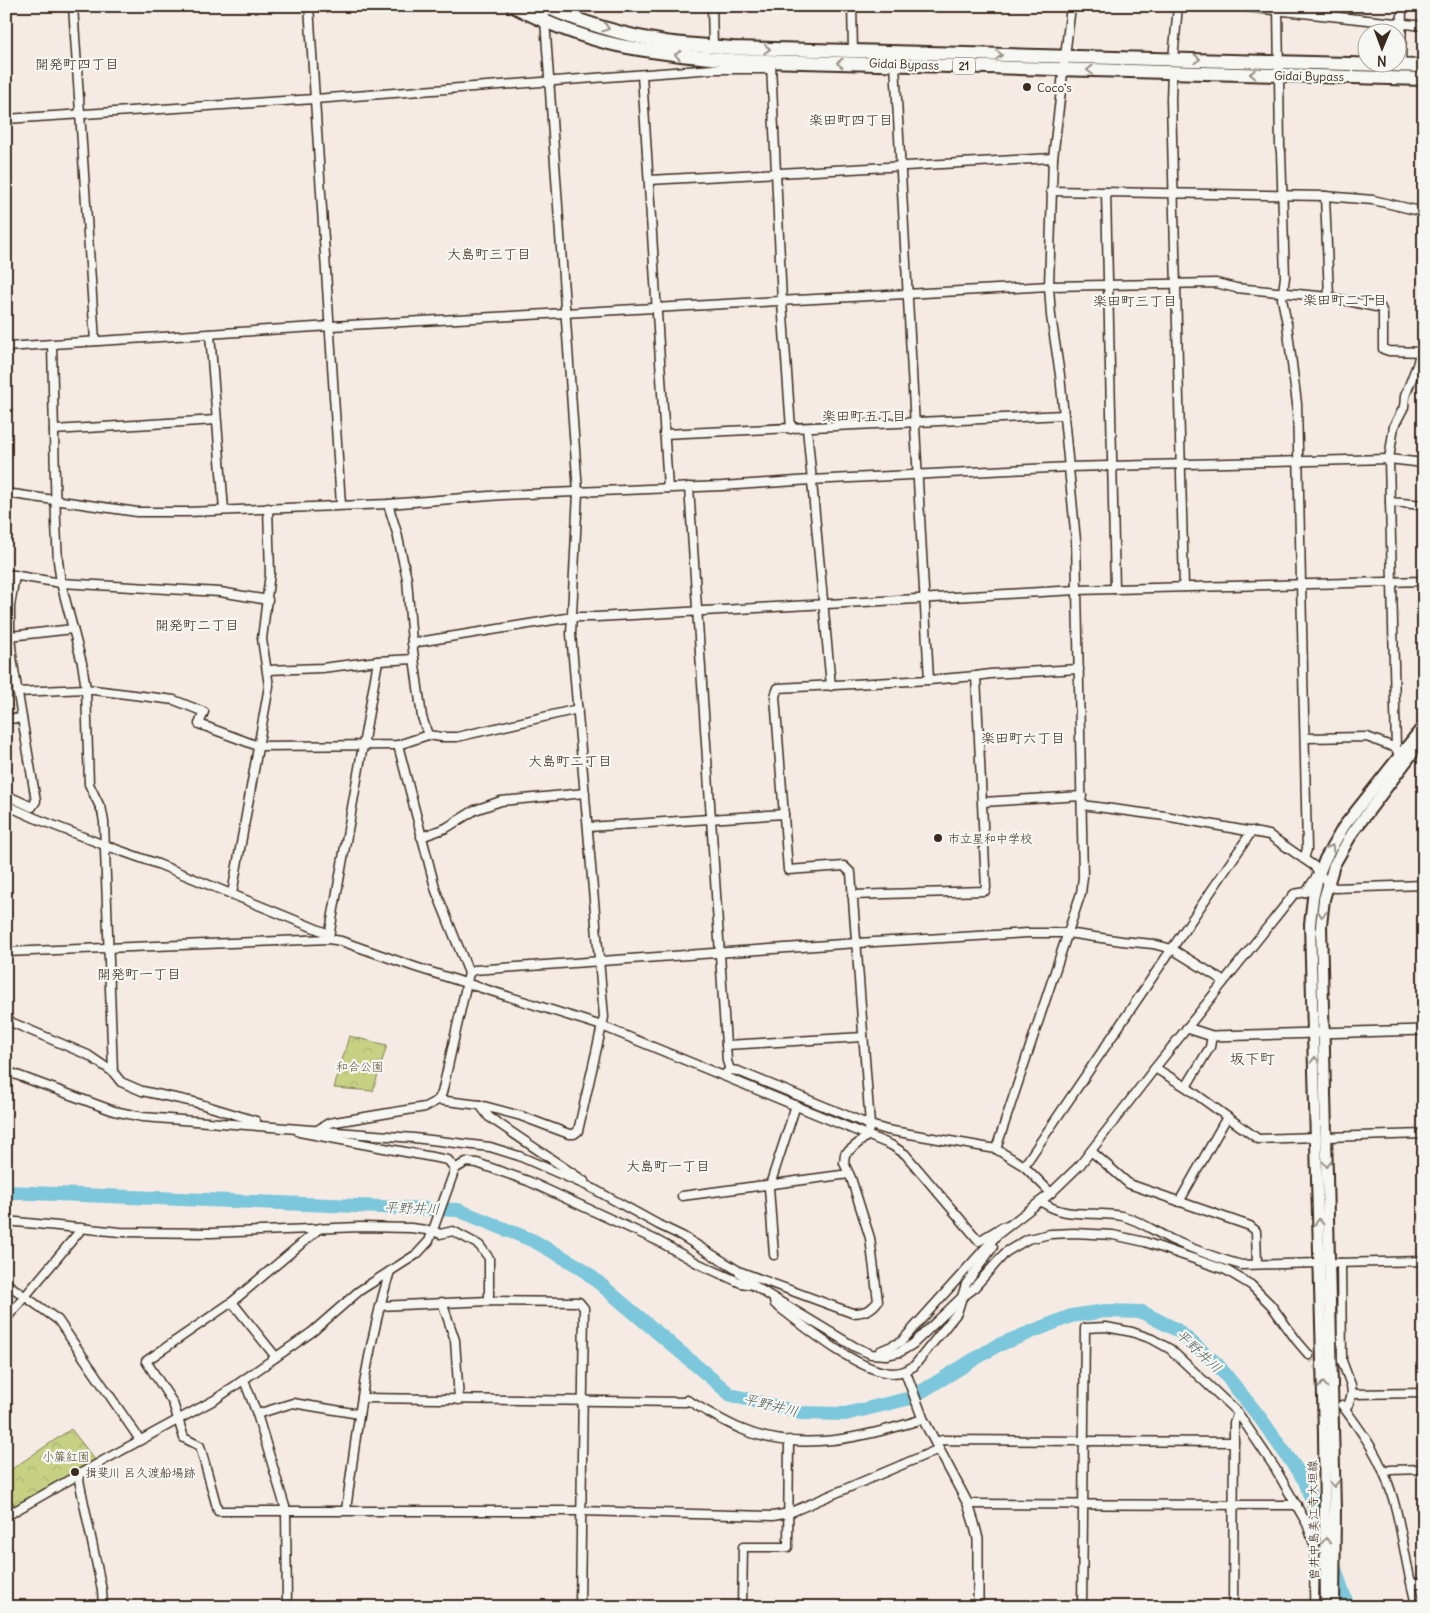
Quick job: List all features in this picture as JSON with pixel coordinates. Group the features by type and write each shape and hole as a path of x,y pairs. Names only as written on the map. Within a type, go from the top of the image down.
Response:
{"highway":[{"name":"Gidai Bypass","path":"513,6 545,22 616,45 711,59 771,65 895,64 1064,70 1280,62 1358,64"},
{"name":"Gidai Bypass","path":"544,6 568,17 621,33 665,42 713,46 770,50 1066,56 1280,75 1424,79"},
{"name":"Gidai Bypass","path":"1408,65 1424,66"}],"main road":[{"path":"1329,1434 1321,1137 1314,1033 1310,924 1313,898 1325,859 1344,826 1398,753 1424,725"},
{"path":"1321,1137 1325,1032 1322,925 1324,899 1328,882 1334,865 1353,832 1424,738"},
{"name":"曽井中島美江寺大垣線","path":"1326,1607 1329,1434"},
{"name":"曽井中島美江寺大垣線","path":"1329,1434 1334,1607"}],"street":[{"path":"73,6 95,341"},
{"path":"308,6 331,326 341,505"},
{"path":"438,1100 480,1106 521,1116 569,1134 574,1134 578,1131 604,1017 571,634 578,492 544,6"},
{"path":"712,6 713,46"},
{"path":"852,6 853,51"},
{"path":"996,1149 1081,893 1083,877 1076,541 1060,375 1051,316 1049,286 1053,158 1071,6"},
{"path":"1178,6 1172,65 1171,100 1184,587"},
{"path":"1235,6 1278,8 1386,22"},
{"path":"1402,6 1402,22"},
{"path":"1278,8 1280,147 1285,277 1282,292 1294,375 1298,462 1307,849 1304,859"},
{"path":"1408,25 1424,26"},
{"path":"895,64 930,680"},
{"path":"6,119 642,76 771,65 782,302 791,429"},
{"path":"642,76 668,488"},
{"path":"649,180 1053,158"},
{"path":"1051,191 1325,196 1373,200 1424,212"},
{"path":"1106,192 1116,589"},
{"path":"1325,196 1329,297"},
{"path":"6,347 331,326 1049,286 1216,283 1236,288 1329,297 1381,308 1383,314 1383,349 1389,351 1422,352 1405,396 1404,407 1394,426 1389,460 1398,753 1367,738 1305,738"},
{"path":"210,334 224,510"},
{"path":"52,344 58,561 61,583 82,663 86,688 89,784 103,817 113,1072"},
{"path":"664,434 916,423 1064,414"},
{"path":"54,430 216,420"},
{"path":"807,428 810,480 831,686"},
{"path":"6,493 137,512 388,504 502,495 1069,467 1389,460 1424,463"},
{"path":"689,487 719,953 727,1061 730,1070"},
{"path":"1390,502 1424,505"},
{"path":"388,504 397,533 407,579 414,659 422,717 428,735"},
{"path":"232,894 269,686 262,639 270,573 268,508"},
{"path":"6,796 32,807 36,801 17,692 9,664 10,574 61,583 220,592 268,600"},
{"path":"412,643 572,617 597,618 1077,590 1424,581"},
{"path":"10,636 73,629"},
{"path":"268,670 322,668 378,661 414,659"},
{"path":"329,937 378,661"},
{"path":"736,1270 852,1313 861,1313 873,1308 878,1301 870,1238 844,1163 845,1154 866,1136 870,1125 851,873 844,866 788,870 775,696 778,688 1079,670"},
{"path":"852,895 984,891 986,888 976,676"},
{"path":"17,692 86,688 174,700 204,712 199,724 258,746 398,745 428,735 440,737 457,736 578,709"},
{"path":"6,718 22,719"},
{"path":"319,1129 329,1123 425,1107 438,1100 442,1093 468,983 469,972 436,891 398,745"},
{"path":"421,837 446,828 475,810 501,801 585,793"},
{"path":"983,802 1082,796"},
{"path":"6,805 232,894 329,937 415,967 602,1026 891,1145 905,1154 979,1241 1002,1227 1008,1226"},
{"path":"1082,805 1269,834 1314,866 1319,874 1334,888 1424,885"},
{"path":"588,827 784,814"},
{"path":"1024,1166 1252,831"},
{"path":"871,1354 889,1349 901,1342 997,1235 1050,1194 1080,1165 1294,894 1306,892 1319,874"},
{"path":"469,972 474,970 857,943 1067,932 1122,942 1153,944 1172,949 1224,981"},
{"path":"6,952 108,949 329,937"},
{"path":"6,1020 78,1050 113,1072 121,1082 142,1090 194,1102 240,1117 301,1132 448,1160 455,1169"},
{"path":"1187,1028 1212,1036 1424,1030"},
{"path":"1186,1087 1210,1047 1212,1036"},
{"path":"726,1046 863,1037"},
{"path":"1155,1068 1186,1087 1258,1139 1424,1134"},
{"path":"722,1075 730,1070 738,1071 870,1125 887,1130 996,1149 1024,1166 1050,1194"},
{"path":"6,1071 114,1111 143,1117 319,1129 490,1147 541,1165 590,1187 682,1236 736,1270 753,1285 772,1297 855,1347 871,1354 900,1352 913,1344 961,1298 972,1290 1006,1252 1028,1239 1050,1234 1074,1233 1113,1235 1145,1242 1226,1270 1251,1285 1271,1305 1297,1342 1309,1355"},
{"path":"480,1106 489,1117 579,1177 590,1187"},
{"path":"774,1255 769,1188 796,1106"},
{"path":"1179,1202 1227,1117"},
{"path":"1091,1151 1128,1184 1250,1226 1256,1231 1257,1264"},
{"path":"6,1500 9,1514 178,1418 216,1399 312,1332 359,1291 417,1254 430,1241 455,1169 466,1162 528,1181 658,1241 699,1264 741,1283 753,1285"},
{"path":"682,1196 849,1174"},
{"path":"1041,1201 1047,1207 1064,1212 1120,1216 1171,1239 1242,1265 1424,1261"},
{"path":"6,1221 120,1232 211,1233 360,1227 435,1228"},
{"path":"772,1297 776,1304 810,1332 843,1354 877,1371 906,1374 957,1313 966,1284 1008,1226"},
{"path":"6,1319 79,1232 80,1228"},
{"path":"320,1228 232,1302 146,1361 173,1403 184,1438 200,1446 218,1511 580,1511 773,1516 789,1512 937,1446 943,1440 1234,1442"},
{"path":"435,1228 440,1234 452,1231 479,1245 489,1258 489,1301"},
{"path":"1341,1263 1342,1360 1351,1385 1352,1394 1349,1403 1344,1407 1369,1444 1384,1473 1394,1500 1417,1607"},
{"path":"346,1510 359,1414 379,1306 390,1271"},
{"path":"6,1283 58,1320 140,1440"},
{"path":"379,1306 489,1301 578,1302 584,1308 581,1401 580,1607"},
{"path":"232,1302 276,1357"},
{"path":"442,1302 455,1340 459,1400"},
{"path":"1082,1607 1084,1328 1106,1327 1132,1332 1170,1350 1238,1414 1275,1468 1307,1524 1316,1547 1314,1607"},
{"path":"906,1374 923,1417 968,1504 978,1539 978,1607"},
{"path":"244,1380 257,1414 286,1510 287,1607"},
{"path":"1352,1394 1424,1393"},
{"path":"362,1398 684,1402 687,1400 741,1429 789,1440 810,1441 855,1437 923,1417"},
{"path":"257,1414 293,1403 359,1414"},
{"path":"1233,1607 1234,1422 1238,1414"},
{"path":"742,1607 744,1547 788,1547 789,1440"},
{"path":"1384,1473 1390,1470 1424,1469"},
{"path":"78,1475 102,1590 103,1607"},
{"path":"968,1504 1296,1505"},
{"path":"1412,1583 1424,1583"}],"green space":[{"name":"和合公園","path":"349,1036 387,1045 373,1091 334,1088"},
{"name":"小簾紅園","path":"71,1429 96,1461 14,1510 6,1494 6,1473"}],"waterway":[{"name":"平野井川","path":"6,1192 458,1210 534,1241 580,1267 731,1395 801,1413 845,1414 911,1398 996,1346 1071,1316 1105,1311 1142,1312 1177,1330 1216,1363 1258,1415 1305,1481 1326,1542"},
{"name":"平野井川","path":"1333,1563 1348,1607"}],"tunnel":[{"path":"1309,1355 1322,1374"}],"place":[{"name":"Coco's","path":"1027,87"},
{"name":"市立星和中学校","path":"938,838"},
{"name":"揖斐川 呂久渡船場跡","path":"75,1472"}],"district":[{"name":"開発町四丁目","path":"77,64"},
{"name":"楽田町四丁目","path":"851,120"},
{"name":"大島町三丁目","path":"489,254"},
{"name":"楽田町二丁目","path":"1345,300"},
{"name":"楽田町三丁目","path":"1135,301"},
{"name":"楽田町五丁目","path":"864,416"},
{"name":"開発町二丁目","path":"197,625"},
{"name":"楽田町六丁目","path":"1023,738"},
{"name":"大島町二丁目","path":"570,761"},
{"name":"開発町一丁目","path":"139,974"},
{"name":"坂下町","path":"1252,1058"},
{"name":"大島町一丁目","path":"668,1166"}]}
